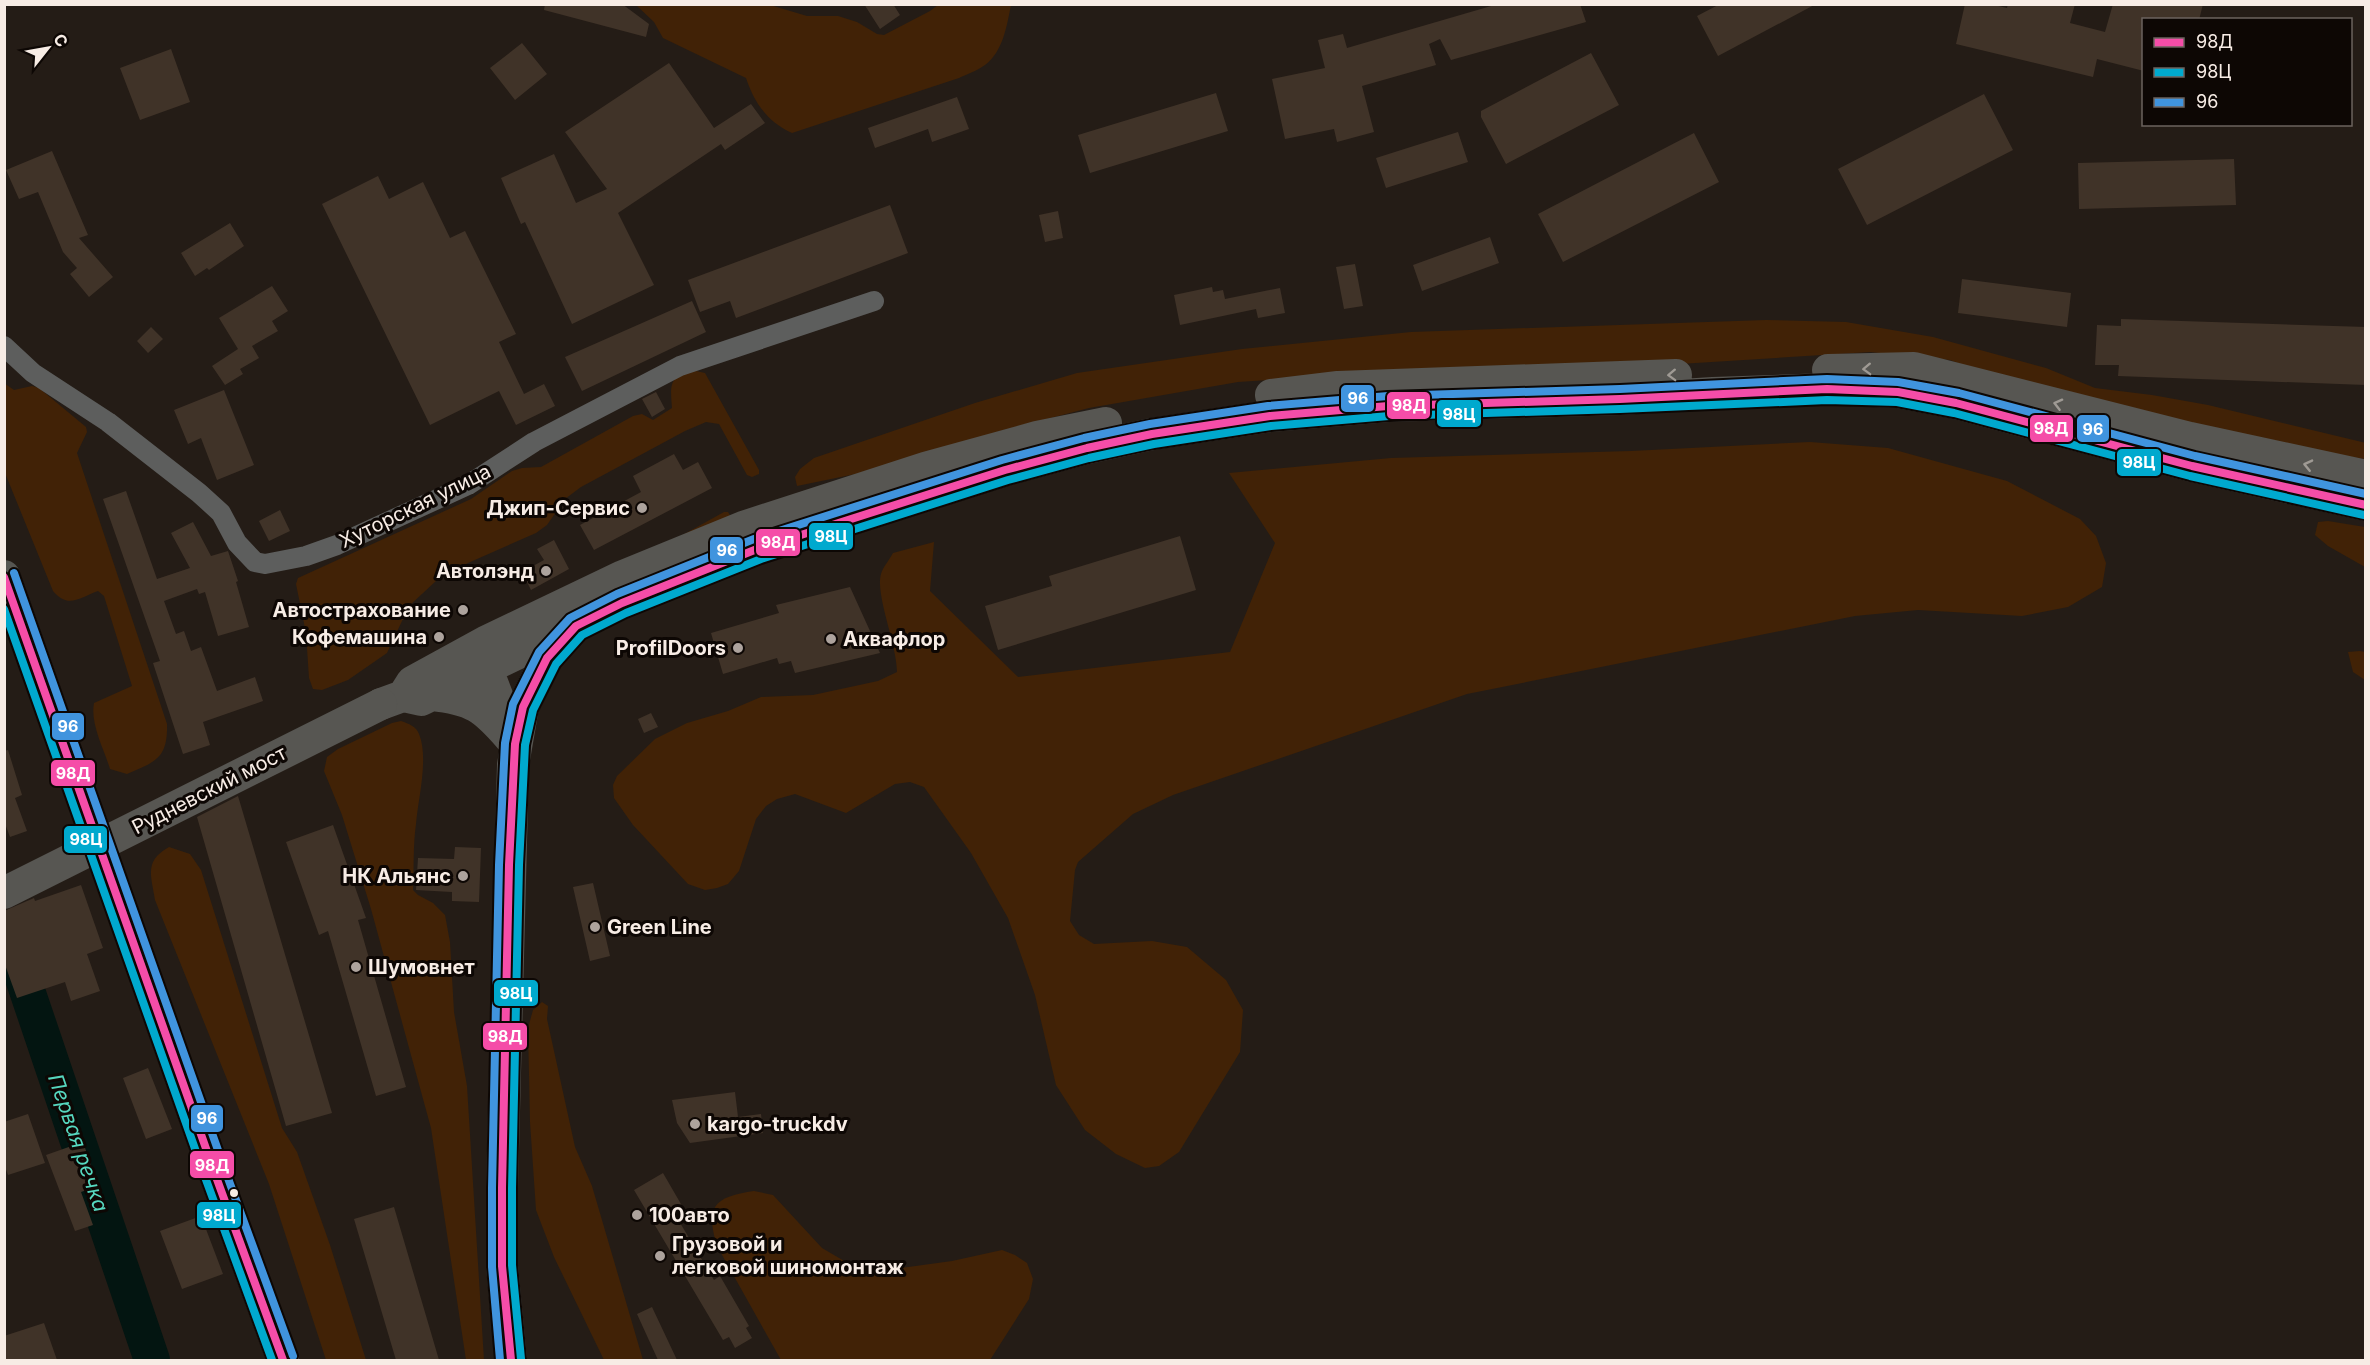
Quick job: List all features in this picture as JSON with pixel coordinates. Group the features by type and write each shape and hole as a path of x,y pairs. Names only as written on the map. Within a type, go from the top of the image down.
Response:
{"main road":[{"path":"480,659 623,576 743,527 924,468 1037,437 1209,403 1338,387 1914,368 2190,438 2366,476"},
{"path":"480,659 576,626 642,594 757,549 1005,470 1152,434 1270,416 1388,406 1620,399 1827,389 1898,392 1956,403 2192,466 2366,505"},
{"path":"4,576 214,1174 283,1360"},
{"path":"511,1360 502,1266 502,1188 509,854 515,744 523,707 547,658 576,626"},
{"path":"480,659 515,744"},
{"name":"Рудневский мост","path":"4,893 405,698 412,682 480,659"},
{"path":"405,698 459,698 474,704 492,718 515,744"}],"street":[{"name":"Хуторская улица","path":"4,346 33,373 108,422 199,493 221,513 237,543 255,562 265,564 306,556 337,545 468,485 534,441 680,366 874,301"}],"shaded area":[{"path":"636,5 770,5 807,16 838,16 884,35 938,5 1011,5 1000,46 991,60 982,67 959,78 792,133 775,123 763,110 746,78 663,38 654,22"},
{"path":"1766,320 1846,322 1933,337 2046,368 2095,388 2208,405 2366,443 2365,459 2284,447 2003,380 1950,360 1870,352 1551,372 1397,371 1238,382 1089,408 1004,430 870,471 797,486 795,477 800,469 814,458 975,403 1077,373 1242,349 1411,332"},
{"path":"696,371 705,373 759,470 759,474 752,477 747,475 719,424 706,422 685,431 581,487 565,499 547,525 536,533 468,563 436,581 409,606 387,653 348,680 322,690 313,689 309,678 306,633 296,584 298,578 471,499 512,471 541,467 633,416 642,414 653,420 672,408 671,393 676,378"},
{"path":"4,383 14,390 32,386 39,388 86,427 87,432 77,453 167,724 165,745 158,758 127,774 110,769 94,719 94,703 132,686 104,596 98,591 69,601 64,600 53,591 5,473"},
{"path":"1810,442 1888,448 2007,481 2080,519 2096,536 2106,563 2102,587 2068,607 2022,616 1918,610 1855,616 1467,694 1173,795 1133,814 1078,862 1075,870 1070,921 1079,935 1094,944 1152,941 1187,947 1226,980 1243,1010 1240,1052 1179,1152 1159,1166 1145,1168 1116,1154 1085,1130 1056,1085 1035,995 1008,918 971,853 924,787 910,782 895,784 846,813 795,794 777,799 766,806 756,819 739,871 728,884 705,890 688,884 633,825 614,798 613,785 617,776 655,739 687,723 728,711 761,697 813,695 878,681 897,672 880,583 882,571 893,553 934,542 930,591 1018,677 1230,652 1275,543 1229,473 1391,458 1631,451"},
{"path":"724,512 728,512 731,517 679,537"},
{"path":"2328,521 2365,527 2365,567 2328,546 2315,535 2318,522"},
{"path":"2348,652 2365,652 2365,680 2353,672"},
{"path":"401,721 418,731 423,755 414,840 413,890 433,903 445,915 450,942 454,1012 467,1086 484,1360 466,1360 431,1128 371,909 342,815 324,771 327,757 338,749 392,723"},
{"path":"169,847 190,854 201,870 282,1128 297,1152 330,1245 366,1360 326,1360 269,1184 155,900 151,869 156,858"},
{"path":"542,1002 548,1006 547,1019 575,1147 592,1186 643,1360 604,1360 554,1257 536,1210 530,1122 528,1028 533,1010"},
{"path":"754,1191 773,1195 822,1248 851,1265 872,1272 952,1261 1002,1250 1015,1255 1027,1263 1033,1279 1029,1299 990,1360 781,1360 717,1246 712,1221 716,1206 722,1200 740,1193"}],"building":[{"path":"545,4 622,4 649,24 646,37 544,10"},
{"path":"864,4 893,4 900,15 880,29"},
{"path":"1498,4 1580,4 1586,22 1451,60 1440,39 1429,44 1436,65 1362,86 1374,132 1337,142 1334,129 1285,139 1272,79 1325,68 1318,40 1343,34 1347,48"},
{"path":"1720,4 1816,4 1718,56 1697,16"},
{"path":"1965,4 1990,4 2007,8 2008,4 2075,4 2070,23 2105,32 2113,4 2203,4 2200,18 2142,18 2142,70 2097,59 2093,77 1956,44"},
{"path":"522,43 547,74 515,100 490,68"},
{"path":"171,49 190,102 140,120 120,68"},
{"path":"1591,53 1619,105 1506,164 1481,117 1481,111"},
{"path":"669,63 714,128 751,104 765,123 725,150 721,144 618,213 654,285 572,324 525,222 521,224 501,178 554,154 576,203 607,189 565,132"},
{"path":"1216,93 1228,131 1090,173 1078,135"},
{"path":"1984,94 2013,150 1867,225 1838,169"},
{"path":"957,97 969,129 932,142 928,129 875,148 868,128"},
{"path":"1458,132 1468,162 1386,188 1376,158"},
{"path":"1694,133 1719,182 1563,262 1538,214"},
{"path":"52,151 88,235 79,238 113,277 89,297 70,274 77,268 63,252 38,192 19,199 6,170"},
{"path":"2234,159 2236,205 2079,209 2078,163"},
{"path":"378,176 389,199 423,182 450,238 465,231 516,334 499,342 524,394 544,384 555,406 516,425 499,391 430,425 322,204"},
{"path":"890,205 908,253 736,318 730,301 700,312 688,280"},
{"path":"1058,211 1063,238 1045,242 1039,215"},
{"path":"230,223 244,246 209,270 207,268 195,276 181,253"},
{"path":"1490,237 1499,263 1422,291 1413,265"},
{"path":"1355,264 1363,306 1344,309 1336,267"},
{"path":"1962,279 2071,293 2067,327 1958,313"},
{"path":"272,286 288,311 272,321 278,331 252,346 259,358 240,369 243,374 225,385 212,366 238,349 219,318"},
{"path":"1212,287 1213,292 1223,290 1225,299 1280,288 1285,313 1258,318 1256,309 1180,325 1174,295"},
{"path":"692,301 706,332 582,391 565,357"},
{"path":"2121,319 2366,327 2366,385 2118,376 2119,365 2095,365 2097,325 2121,326"},
{"path":"151,327 163,339 148,353 137,341"},
{"path":"224,390 254,465 217,480 201,438 188,444 174,410"},
{"path":"656,392 665,409 652,417 642,399"},
{"name":"Джип-Сервис","path":"674,454 683,470 698,462 712,488 594,550 580,525 641,492 633,476"},
{"path":"126,491 157,579 190,568 171,533 193,522 211,556 228,551 249,627 218,636 205,592 199,594 197,589 164,601 176,634 184,631 191,651 201,647 217,691 255,677 263,701 203,722 210,745 183,754 153,663 160,661 103,499"},
{"path":"280,510 290,531 269,541 259,521"},
{"path":"1180,536 1196,590 998,650 985,606 1052,586 1049,576"},
{"name":"Автолэнд","path":"554,540 569,569 531,590 522,572 544,560 537,549"},
{"path":"850,587 880,653 795,673 791,661 779,664 777,658 723,674 711,633 779,613 776,605"},
{"path":"651,713 658,727 644,733 638,719"},
{"path":"8,750 22,795 15,798 27,831 10,837 4,821 4,751"},
{"path":"238,796 332,1113 286,1126 197,817"},
{"path":"333,825 366,918 358,920 406,1087 376,1096 328,931 319,935 286,842"},
{"path":"455,847 481,848 479,902 452,901 452,892 416,890 418,858 454,859"},
{"path":"593,883 610,956 590,961 573,887"},
{"path":"81,885 103,948 87,954 100,991 71,1001 65,982 17,998 4,962 4,911 34,898 35,901"},
{"path":"148,1068 172,1129 146,1139 123,1078"},
{"path":"735,1092 738,1117 761,1114 763,1133 690,1143 677,1123 672,1100"},
{"path":"28,1114 45,1163 8,1175 4,1164 4,1122"},
{"path":"83,1142 98,1186 81,1192 93,1225 75,1231 46,1155"},
{"path":"663,1173 685,1211 676,1216 714,1280 720,1276 749,1326 746,1328 752,1338 735,1348 729,1337 723,1340 634,1190"},
{"path":"394,1207 439,1360 396,1360 354,1219"},
{"path":"201,1216 223,1274 182,1289 160,1231"},
{"path":"652,1307 677,1360 658,1360 637,1314"},
{"path":"44,1323 57,1360 4,1360 4,1336"}],"waterway":[{"name":"Первая речка","path":"13,949 152,1360"}],"transit line":[{"name":"96","path":"500,1360 492,1267 492,1188 499,865 505,743 513,704 539,652 570,618 617,594 754,539 1002,460 1084,438 1150,424 1268,406 1388,396 1620,389 1827,379 1898,382 1959,393 2195,456 2366,494"},
{"name":"98Д","path":"511,1360 502,1266 502,1188 509,865 515,744 523,707 547,658 576,626 622,603 757,549 1005,470 1087,448 1152,434 1270,416 1388,406 1620,399 1827,389 1898,392 1956,403 2192,466 2366,505"},
{"name":"98Ц","path":"521,1359 512,1265 512,1188 519,865 525,745 533,710 556,664 582,635 626,613 761,559 1008,480 1089,458 1154,444 1271,426 1389,416 1827,400 1897,402 1954,413 2190,476 2364,515"},
{"name":"96","path":"14,573 293,1356"},
{"name":"98Д","path":"4,577 283,1360"},
{"name":"98Ц","path":"4,609 272,1360"}],"place":[{"name":"Джип-Сервис","path":"642,508"},
{"name":"Автолэнд","path":"546,571"},
{"name":"Автострахование","path":"463,610"},
{"name":"Кофемашина","path":"439,637"},
{"name":"Аквафлор","path":"831,639"},
{"name":"ProfilDoors","path":"738,648"},
{"name":"НК Альянс","path":"463,876"},
{"name":"Green Line","path":"595,927"},
{"name":"Шумовнет","path":"356,967"},
{"name":"kargo-truckdv","path":"695,1124"},
{"name":"100авто","path":"637,1215"},
{"name":"Грузовой и легковой шиномонтаж","path":"660,1256"}]}
